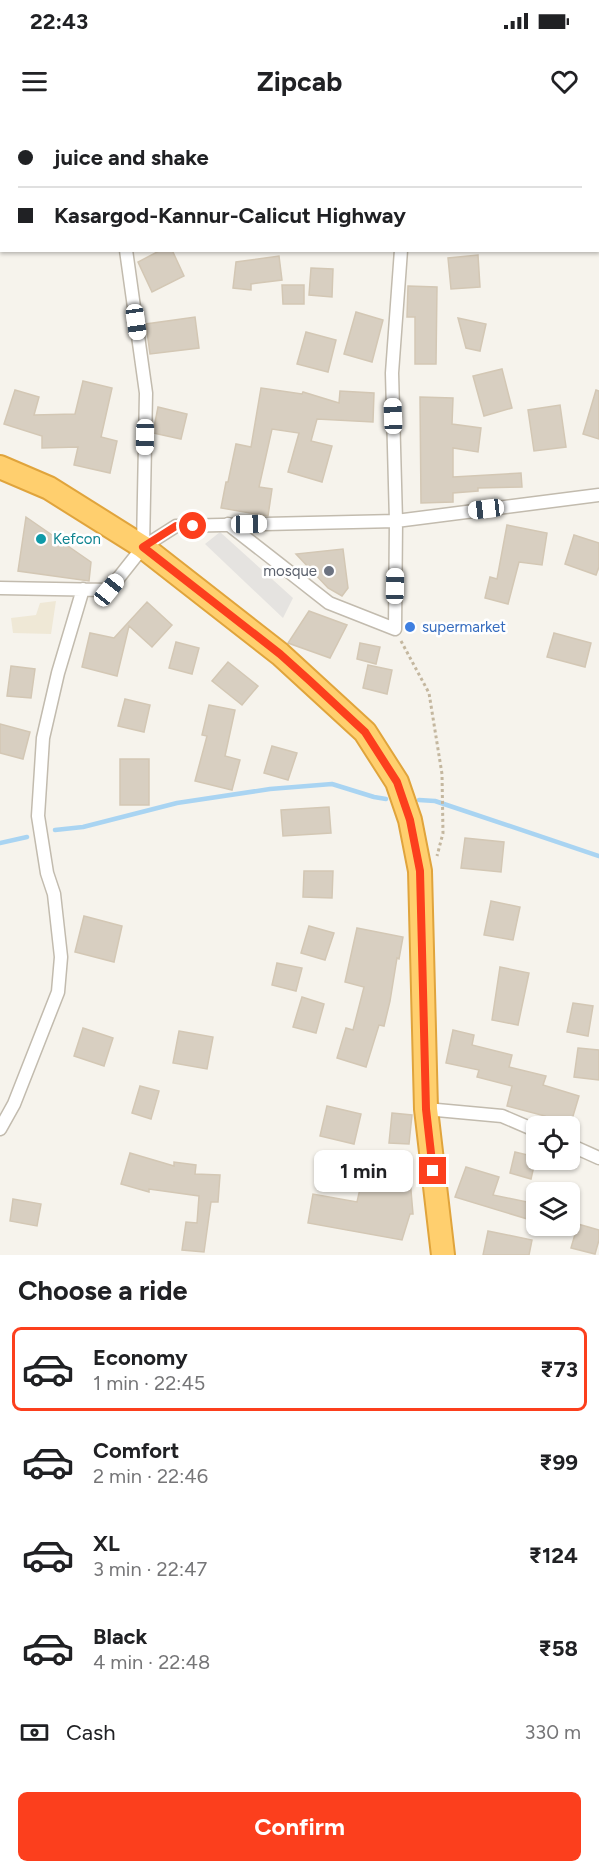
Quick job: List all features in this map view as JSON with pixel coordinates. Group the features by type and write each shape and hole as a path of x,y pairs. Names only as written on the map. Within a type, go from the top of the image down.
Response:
{"highway":[{"path":"0,467 50,488 143,547 280,654 365,732 397,782 410,820 420,871 426,1109 443,1255"}],"street":[{"path":"126,252 146,393 143,547"},
{"path":"228,524 328,603 394,629 396,521 392,373 401,252"},
{"path":"0,588 109,590 143,547 176,526 396,521 599,495"},
{"path":"0,1129 18,1094 58,992 61,957 54,894 47,873 38,816 43,738 58,673 83,589"},
{"path":"426,1109 502,1116 526,1126"},
{"path":"580,1149 599,1158"}],"path":[{"path":"394,629 429,693 442,774 443,815"}],"shaded area":[{"path":"220,532 293,598 283,618 205,544"},
{"path":"56,601 51,634 13,633 11,618 36,615 40,603"}],"building":[{"path":"157,252 173,252 184,276 152,292 138,262"},
{"path":"478,255 480,287 451,289 448,258"},
{"path":"279,256 282,280 251,284 251,290 233,288 236,262"},
{"path":"311,268 333,269 332,297 309,295"},
{"path":"282,285 304,285 304,304 283,304"},
{"path":"408,286 437,287 436,364 415,364 415,317 407,317"},
{"path":"356,312 383,320 372,362 344,354"},
{"path":"195,317 199,348 150,354 146,324"},
{"path":"458,318 486,324 480,351 466,348"},
{"path":"306,332 336,340 328,372 297,364"},
{"path":"502,369 512,408 484,416 473,376"},
{"path":"83,381 112,388 101,437 117,441 110,473 74,465 78,447 42,448 42,436 4,424 15,390 39,397 34,415 75,414"},
{"path":"261,388 302,394 303,392 339,403 340,391 374,393 373,422 317,419 311,441 332,446 322,482 288,472 299,433 272,429 259,487 272,489 268,516 221,508 236,444 251,447"},
{"path":"596,390 599,391 599,439 583,434"},
{"path":"420,397 453,398 452,424 481,428 478,452 453,448 453,477 521,473 522,487 478,488 478,491 453,493 453,502 421,503"},
{"path":"560,405 566,447 534,451 528,410"},
{"path":"158,407 187,414 181,439 153,433"},
{"name":"Kefcon","path":"26,517 91,562 89,581 18,571"},
{"path":"507,525 547,533 542,565 519,562 508,604 485,598 490,577 497,579"},
{"path":"574,535 599,543 599,567 596,575 565,564"},
{"name":"mosque","path":"343,549 348,588 342,596 328,588 296,554"},
{"path":"147,602 172,625 152,647 129,626 117,676 82,667 90,633 114,638"},
{"path":"309,611 347,625 330,658 288,643"},
{"path":"554,633 591,643 585,667 547,657"},
{"path":"176,642 199,648 192,674 169,668"},
{"path":"360,643 380,647 376,664 357,659"},
{"path":"228,662 258,686 242,705 212,681"},
{"path":"368,665 392,670 387,694 363,688"},
{"path":"11,666 35,669 31,698 7,696"},
{"path":"125,699 150,705 144,732 118,726"},
{"path":"209,705 235,710 225,756 240,760 232,790 195,781 207,736 202,735"},
{"path":"0,724 30,732 23,759 0,753"},
{"path":"272,746 297,753 288,780 264,773"},
{"path":"120,759 149,759 149,805 120,805"},
{"path":"329,807 331,833 283,836 281,810"},
{"path":"465,838 504,842 501,872 461,868"},
{"path":"304,871 333,871 332,898 303,897"},
{"path":"491,901 520,907 513,940 484,935"},
{"path":"84,916 122,926 114,962 75,952"},
{"path":"309,926 334,933 325,960 301,953"},
{"path":"357,928 403,937 384,1026 379,1025 366,1067 337,1058 346,1028 353,1030 364,987 345,982"},
{"path":"277,963 302,968 296,991 272,985"},
{"path":"500,967 529,973 518,1025 492,1020"},
{"path":"302,997 324,1004 316,1033 293,1027"},
{"path":"573,1003 593,1006 588,1036 567,1032"},
{"path":"83,1028 113,1038 104,1066 74,1056"},
{"path":"453,1030 474,1035 472,1045 512,1055 509,1067 546,1076 543,1085 579,1096 573,1116 545,1116 507,1106 512,1086 477,1077 479,1070 446,1063"},
{"path":"179,1031 213,1037 207,1069 173,1063"},
{"path":"578,1048 599,1050 599,1080 574,1077"},
{"path":"140,1086 159,1091 151,1119 132,1113"},
{"path":"327,1106 361,1114 354,1144 320,1136"},
{"path":"392,1113 412,1115 409,1144 389,1143"},
{"path":"515,1152 526,1155 526,1170 533,1170 531,1179 510,1173"},
{"path":"130,1153 174,1166 174,1162 196,1165 195,1174 220,1175 218,1202 211,1202 204,1252 182,1250 186,1222 197,1223 199,1196 149,1189 149,1192 121,1184"},
{"path":"365,1167 390,1173 389,1169 409,1167 413,1214 410,1214 402,1240 308,1223 313,1194 357,1202"},
{"path":"466,1167 499,1177 493,1195 526,1202 526,1219 455,1197"},
{"path":"13,1199 41,1204 37,1226 10,1221"},
{"path":"580,1225 599,1230 595,1254 571,1248 574,1236 580,1236"},
{"path":"488,1231 532,1240 529,1255 483,1255"}],"waterway":[{"path":"55,830 83,827 177,803 270,789 332,784 386,799"},
{"path":"419,800 435,801 599,856"},
{"path":"0,843 27,837"}],"place":[{"name":"Kefcon","path":"41,539"},
{"name":"mosque","path":"329,571"},
{"name":"supermarket","path":"410,627"}],"route":[{"path":"193,526 176,526 143,547 280,654 310,681 365,732 397,782 410,820 420,871 424,951 426,1109 433,1171"}]}
